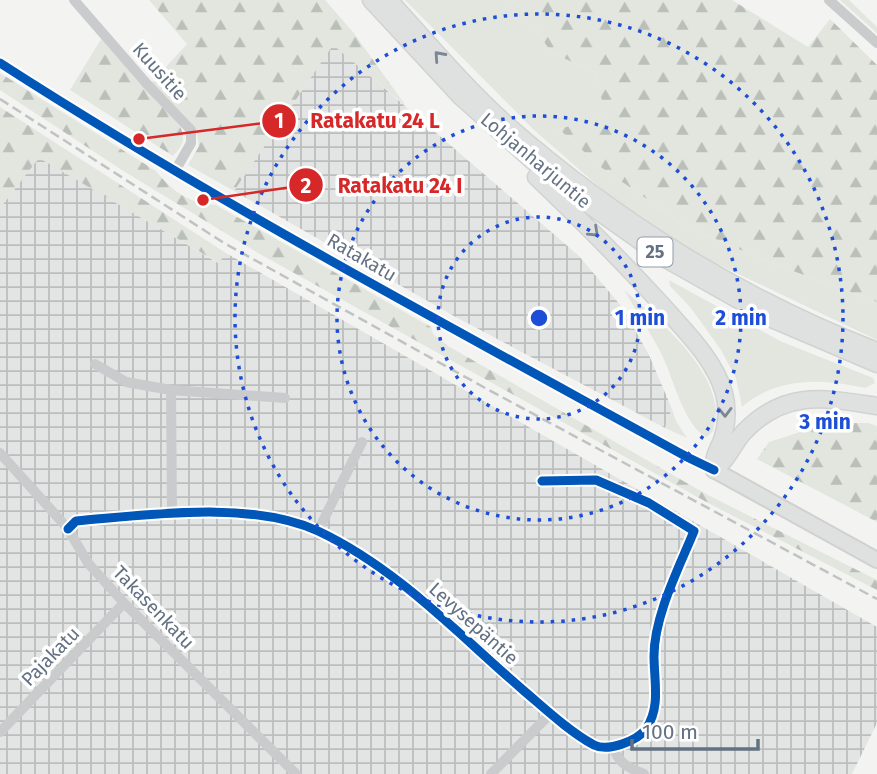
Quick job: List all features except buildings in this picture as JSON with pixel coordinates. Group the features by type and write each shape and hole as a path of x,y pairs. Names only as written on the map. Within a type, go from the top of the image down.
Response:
{"highway":[{"name":"Lohjanharjuntie","path":"371,0 461,97 554,180 664,258 774,320 877,363"},
{"name":"Lohjanharjuntie","path":"389,0 454,72 505,123 614,210 669,246 781,310 877,351"},
{"path":"461,97 477,121 608,246 680,325 715,372 724,393 727,418 722,439 713,457 714,470"},
{"path":"714,470 724,463 735,442 744,432 760,416 772,409 819,398 877,406"}],"main road":[{"name":"Ratakatu","path":"714,470 877,560"}],"street":[{"name":"Kuusitie","path":"75,0 147,84 191,130 191,143 175,171"},
{"path":"829,0 877,43"},
{"name":"Ratakatu","path":"0,63 175,171 451,327 714,470"},
{"path":"94,364 126,382 171,390 285,398"},
{"path":"171,390 172,513"},
{"path":"318,531 362,442"},
{"name":"Takasenkatu","path":"0,453 68,529 88,563 124,603 296,774"},
{"path":"542,481 596,480 649,503 694,531 662,613 654,655 657,686 653,714 645,731 613,748 618,761 644,774"},
{"name":"Levysepäntie","path":"68,529 76,520 172,513 244,514 283,519 318,531 406,586 551,713 595,746 613,748"},
{"name":"Pajakatu","path":"0,732 124,603"},
{"path":"491,774 551,713"}],"shaded area":[{"path":"333,44 579,256 622,307 649,355 672,409 665,428 454,316 234,191"},
{"path":"39,157 218,263 226,253 877,627 877,723 852,774 0,774 0,208"}],"green space":[{"path":"149,0 325,0 353,32 406,106 333,45 234,191 188,165 199,146 196,128 152,82 187,44"},
{"path":"405,0 509,0 519,5 551,52 595,73 607,116 559,129 602,168 686,226 766,261 877,302 877,340 694,253 621,206 534,130"},
{"path":"509,0 732,0 808,47 830,19 877,65 877,302 766,261 686,226 602,168 559,129 606,116 595,73 551,52 519,5"},
{"path":"840,0 849,0 877,27 877,33"},
{"path":"101,39 180,126 183,142 173,156 70,90"},
{"path":"0,73 156,171 183,196 216,205 431,327 433,334 448,346 706,494 877,580 877,590 710,504 258,253 125,172 0,90"},
{"path":"0,107 226,253 219,263 39,158 0,208"},
{"path":"669,280 780,341 873,378 875,383 865,388 800,382 770,390 742,407 736,378 721,350 691,308 670,286"},
{"path":"624,290 666,328 704,375 716,409 713,431 707,437 699,432 685,412 660,351"},
{"path":"672,409 676,421 687,438 665,428"},
{"path":"828,423 868,423 877,426 877,522 757,459 769,442"}],"railway":[{"path":"0,99 224,243 487,389 877,599"}],"cycle path":[{"path":"0,63 254,217 513,362 714,470"},
{"path":"68,529 76,521 199,512 262,516 291,521 318,531 347,546 426,603 576,734 600,747 622,744 636,738 651,721 655,703 654,656 658,625 668,592 694,531 649,503 596,480 542,481"}],"place":[{"name":"Ratakatu 24 L","path":"139,139"},
{"name":"Ratakatu 24 I","path":"203,200"}]}
